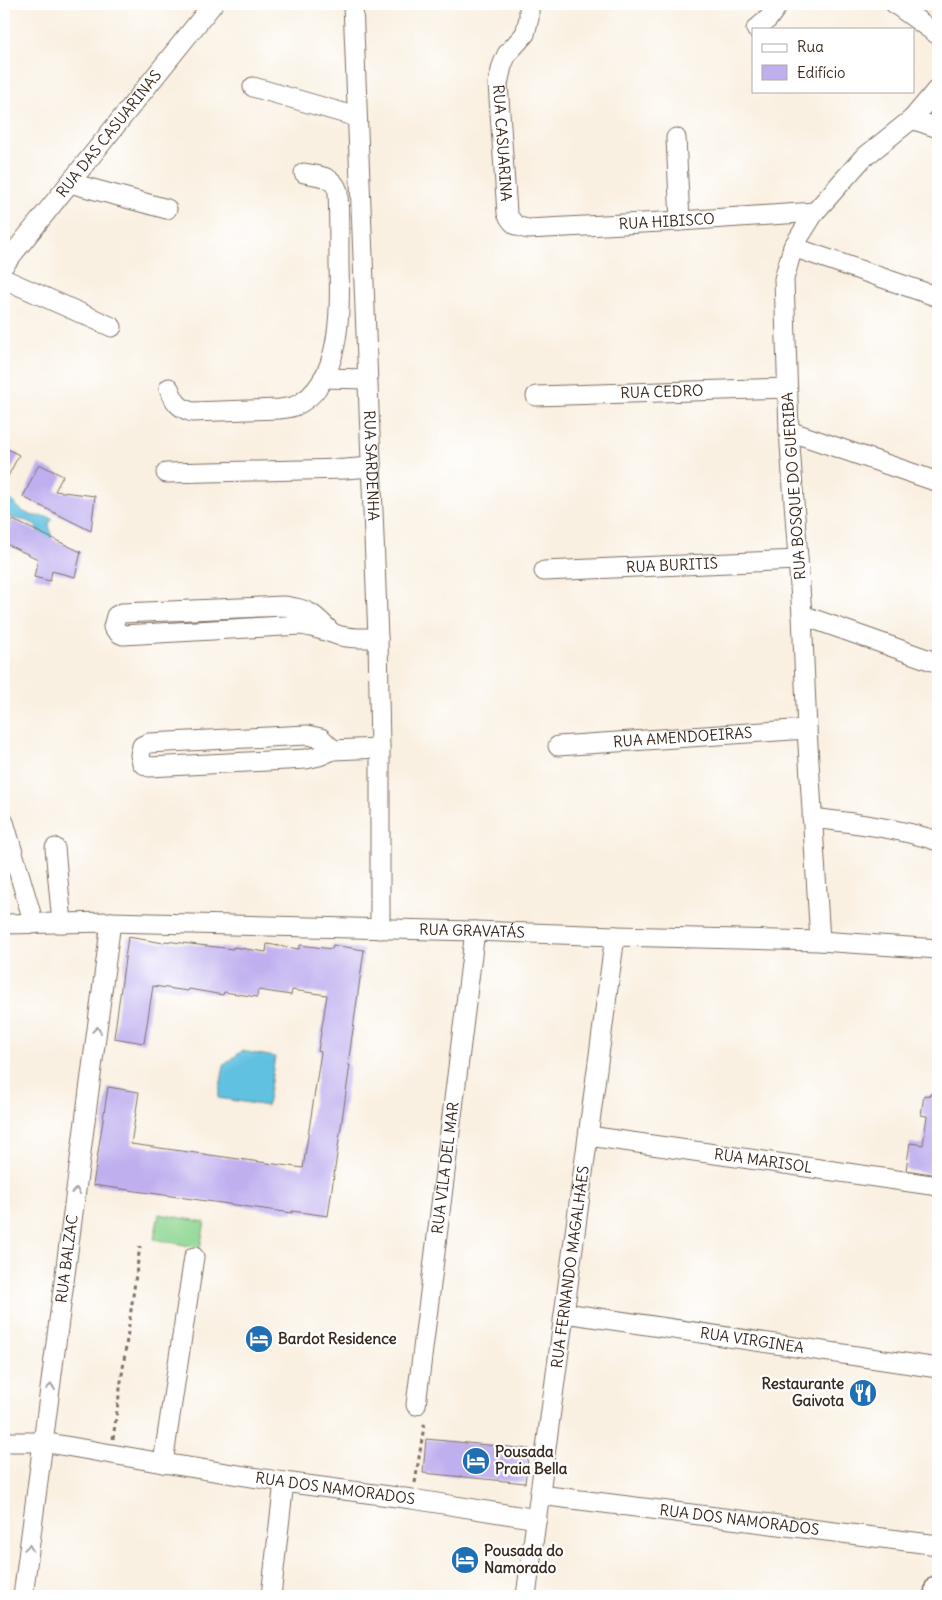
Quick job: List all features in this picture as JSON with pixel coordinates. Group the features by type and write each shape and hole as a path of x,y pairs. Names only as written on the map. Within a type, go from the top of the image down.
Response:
{"main road":[{"path":"937,1596 938,1588"}],"street":[{"name":"RUA DAS CASUARINAS","path":"4,265 213,4"},
{"name":"RUA SARDENHA","path":"353,4 378,638 380,928"},
{"name":"RUA CASUARINA","path":"518,227 512,222 507,213 498,84 502,66 508,54 524,34 529,18 529,4"},
{"path":"756,28 768,19 779,4"},
{"path":"895,4 938,35"},
{"path":"253,87 357,117"},
{"name":"RUA BOSQUE DO GUERIBA","path":"820,942 802,616 789,431 784,279 793,247 815,212 862,159 912,119 938,88"},
{"path":"912,119 938,128"},
{"path":"676,138 680,222"},
{"path":"169,388 178,405 184,410 192,412 280,409 294,406 305,400 323,378 334,352 340,306 338,191 333,181 326,177 304,173"},
{"path":"70,182 167,209"},
{"name":"RUA HIBISCO","path":"518,227 528,229 680,222 815,212"},
{"path":"793,247 938,297"},
{"path":"4,279 112,327"},
{"path":"323,378 367,379"},
{"name":"RUA CEDRO","path":"536,396 787,388"},
{"path":"789,431 938,482"},
{"path":"166,473 372,467"},
{"name":"RUA BURITIS","path":"544,571 798,560"},
{"path":"331,632 316,616 302,608 284,606 122,613 116,616 113,627 123,635 294,625 316,627 339,636 378,638"},
{"path":"802,616 938,662"},
{"name":"RUA AMENDOEIRAS","path":"558,746 807,729"},
{"path":"333,750 321,738 307,735 149,743 142,746 140,755 142,763 149,767 306,759 333,750 380,748"},
{"path":"812,818 880,826 938,841"},
{"path":"4,822 34,924"},
{"path":"55,848 62,923"},
{"name":"RUA GRAVATÁS","path":"4,924 111,922 475,930 820,942 938,949"},
{"name":"RUA BALZAC","path":"23,1596 111,922"},
{"name":"RUA VILA DEL MAR","path":"416,1405 475,930"},
{"name":"RUA FERNANDO MAGALHÃES","path":"526,1596 615,936"},
{"name":"RUA MARISOL","path":"589,1136 938,1186"},
{"path":"162,1463 194,1257"},
{"name":"RUA VIRGINEA","path":"565,1313 938,1368"},
{"name":"RUA DOS NAMORADOS","path":"4,1442 43,1442 162,1463 536,1519"},
{"path":"271,1596 284,1482"},
{"name":"RUA DOS NAMORADOS","path":"540,1495 938,1545"}],"path":[{"path":"111,1454 140,1246"},
{"path":"412,1499 425,1417 416,1405"}],"green space":[{"path":"159,1214 205,1222 200,1248 154,1239"}],"water":[{"path":"4,494 28,514 52,518 49,525 52,536 49,543 40,539 38,531 31,523 4,515"},
{"path":"242,1051 275,1057 267,1106 218,1098 224,1065"}],"building":[{"path":"4,447 19,455 4,484"},
{"path":"39,464 63,476 55,491 95,496 91,531 23,497"},
{"path":"13,520 81,552 75,577 52,571 50,581 34,577 38,559 4,543"},
{"path":"128,937 164,943 165,941 233,949 233,947 266,952 267,944 299,949 300,945 332,949 333,945 364,950 348,1065 350,1065 328,1216 292,1211 292,1213 93,1185 108,1087 139,1092 131,1144 303,1168 321,1052 318,1051 327,995 292,990 291,995 258,990 257,997 224,992 223,995 189,989 188,991 153,986 144,1043 114,1038"},
{"path":"930,1094 938,1094 938,1175 906,1170 910,1143 923,1145 927,1116 921,1115 924,1095 930,1096"},
{"name":"Pousada Praia Bella","path":"426,1439 529,1449 525,1483 423,1473"}],"place":[{"name":"Bardot Residence","path":"259,1339"},
{"name":"Restaurante Gaivota","path":"863,1393"},
{"name":"Pousada Praia Bella","path":"476,1461"},
{"name":"Pousada do Namorado","path":"465,1560"}]}
